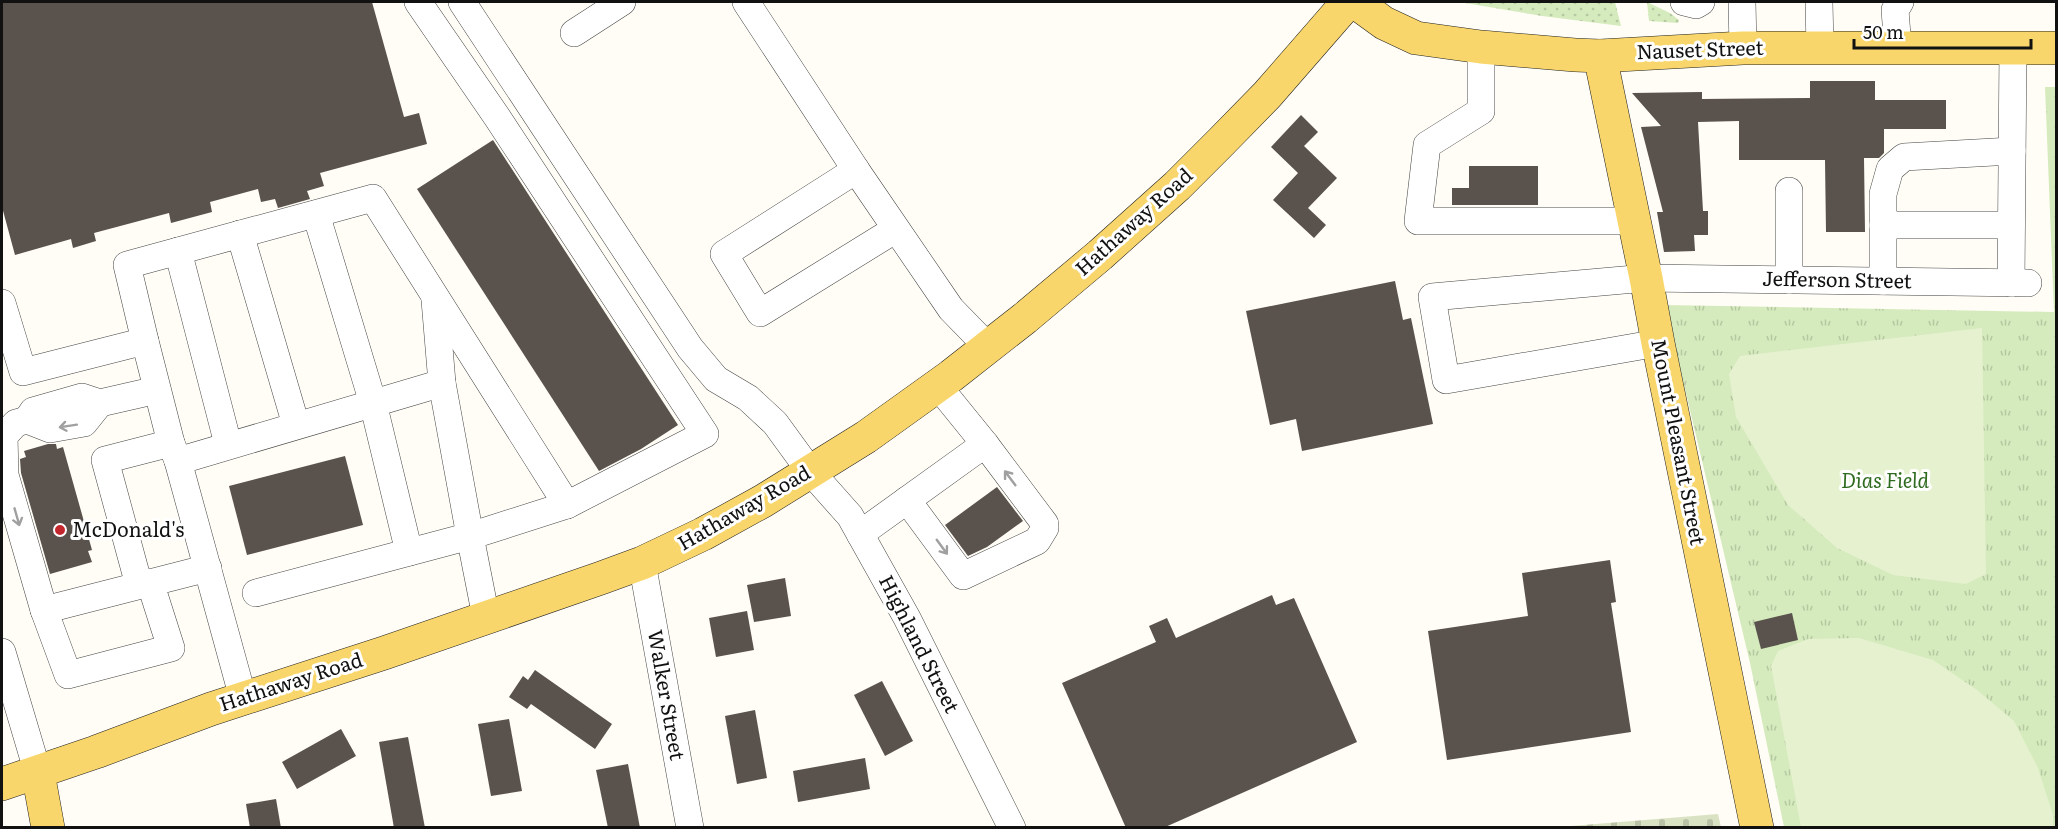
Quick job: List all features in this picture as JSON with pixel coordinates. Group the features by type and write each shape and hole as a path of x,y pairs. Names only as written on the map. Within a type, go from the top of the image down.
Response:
{"main road":[{"name":"Hathaway Road","path":"2,784 243,698 384,653 642,563 703,534 763,501 866,437 938,386 1105,251 1177,186 1267,95 1348,2"},
{"name":"Nauset Street","path":"1355,2 1384,23 1416,38 1481,48 1599,56 1743,48 2056,48"},
{"name":"Mount Pleasant Street","path":"1599,56 1647,278 1658,343 1756,828"},
{"path":"38,773 48,828"}],"street":[{"path":"256,592 470,536 567,506 705,434 497,117 418,2"},
{"name":"Highland Street","path":"462,2 690,348 716,379 748,398 775,423 810,471 850,516 907,618 1012,828"},
{"path":"574,33 622,2"},
{"path":"746,2 856,170 951,309 988,347"},
{"path":"1684,2 1696,5 1701,2"},
{"path":"1742,2 1743,48"},
{"path":"1819,2 1820,48"},
{"path":"1895,4 1898,48"},
{"path":"1481,48 1481,111 1427,145 1418,221 1633,221"},
{"path":"1883,225 2011,225 2013,48"},
{"path":"1883,281 1883,194 1890,168 1904,157 2012,151"},
{"path":"856,170 724,254 760,313 896,229"},
{"path":"1789,190 1789,280"},
{"path":"243,698 157,390 127,265 373,198 567,506"},
{"path":"316,214 373,403 409,552"},
{"name":"Jefferson Street","path":"1658,343 1446,380 1432,297 1647,278 2020,283 2011,225"},
{"path":"240,234 296,425"},
{"path":"178,251 228,444"},
{"path":"435,296 442,383 486,617"},
{"path":"2,303 23,372 145,341"},
{"path":"157,390 100,403 82,397 33,411 27,420 16,423 4,436 5,475 44,610 68,675 171,648 144,583 105,460 228,444 442,383"},
{"path":"908,500 963,576 1037,541 1045,528 1045,524 985,444 938,386"},
{"path":"860,534 985,444"},
{"name":"Walker Street","path":"642,563 690,828"},
{"path":"44,610 207,568"},
{"path":"2,652 38,773"}],"green space":[{"path":"1459,2 1615,2 1621,26 1542,16"},
{"path":"1647,2 1670,13 1679,20 1678,23 1649,21"},
{"name":"Dias Field","path":"2045,87 2056,87 2056,827 1784,827 1750,663 1665,305 2054,312"},
{"path":"1982,328 1986,574 1966,584 1893,575 1837,548 1788,505 1736,417 1729,374 1740,356"},
{"path":"1859,638 1933,660 1977,690 2014,721 2038,768 2053,815 2053,827 1801,827 1771,666 1778,651 1808,639"},
{"path":"1718,814 1721,827 1559,827"}],"building":[{"path":"2,2 372,2 404,117 419,113 427,144 320,173 324,186 307,191 310,199 278,208 275,199 261,202 258,189 210,202 212,212 171,223 169,213 94,233 96,241 73,248 71,239 15,255 2,207"},
{"path":"1810,81 1875,81 1875,100 1946,100 1946,129 1884,129 1884,153 1879,158 1864,158 1865,232 1826,232 1825,160 1739,160 1739,121 1698,122 1703,211 1708,211 1708,235 1694,235 1695,251 1664,252 1657,212 1663,212 1641,127 1661,126 1632,93 1702,92 1702,99 1810,98"},
{"path":"1301,115 1318,132 1304,146 1337,178 1308,208 1326,225 1314,238 1273,200 1298,173 1271,147"},
{"path":"493,140 678,425 641,449 599,471 417,189"},
{"path":"1469,166 1538,166 1538,205 1452,205 1452,188 1469,188"},
{"path":"1395,281 1403,320 1411,318 1433,424 1302,451 1296,419 1270,425 1246,311"},
{"path":"56,444 57,449 63,447 92,550 88,551 92,562 50,574 21,473 20,459 26,457 24,451"},
{"path":"345,456 363,525 247,555 229,486"},
{"path":"997,487 1023,521 987,547 968,556 945,525"},
{"path":"1610,560 1616,602 1611,603 1631,732 1447,760 1428,631 1528,616 1522,573"},
{"path":"785,578 791,616 754,622 747,585"},
{"path":"1272,595 1276,605 1294,598 1357,742 1163,828 1126,828 1062,683 1156,642 1149,626 1167,618 1176,638"},
{"path":"747,611 754,650 716,657 709,618"},
{"path":"1792,613 1798,640 1761,649 1754,622"},
{"path":"535,670 612,724 595,749 531,704 527,709 509,697 523,676 528,680"},
{"path":"882,681 913,741 885,756 854,695"},
{"path":"755,710 767,778 737,784 725,716"},
{"path":"509,719 522,791 491,796 478,724"},
{"path":"341,729 356,756 297,789 282,762"},
{"path":"408,737 425,828 394,828 379,742"},
{"path":"865,758 870,789 798,802 793,771"},
{"path":"628,764 640,828 608,828 596,770"},
{"path":"276,799 281,828 250,828 246,804"}],"place":[{"name":"McDonald's","path":"60,530"}]}
